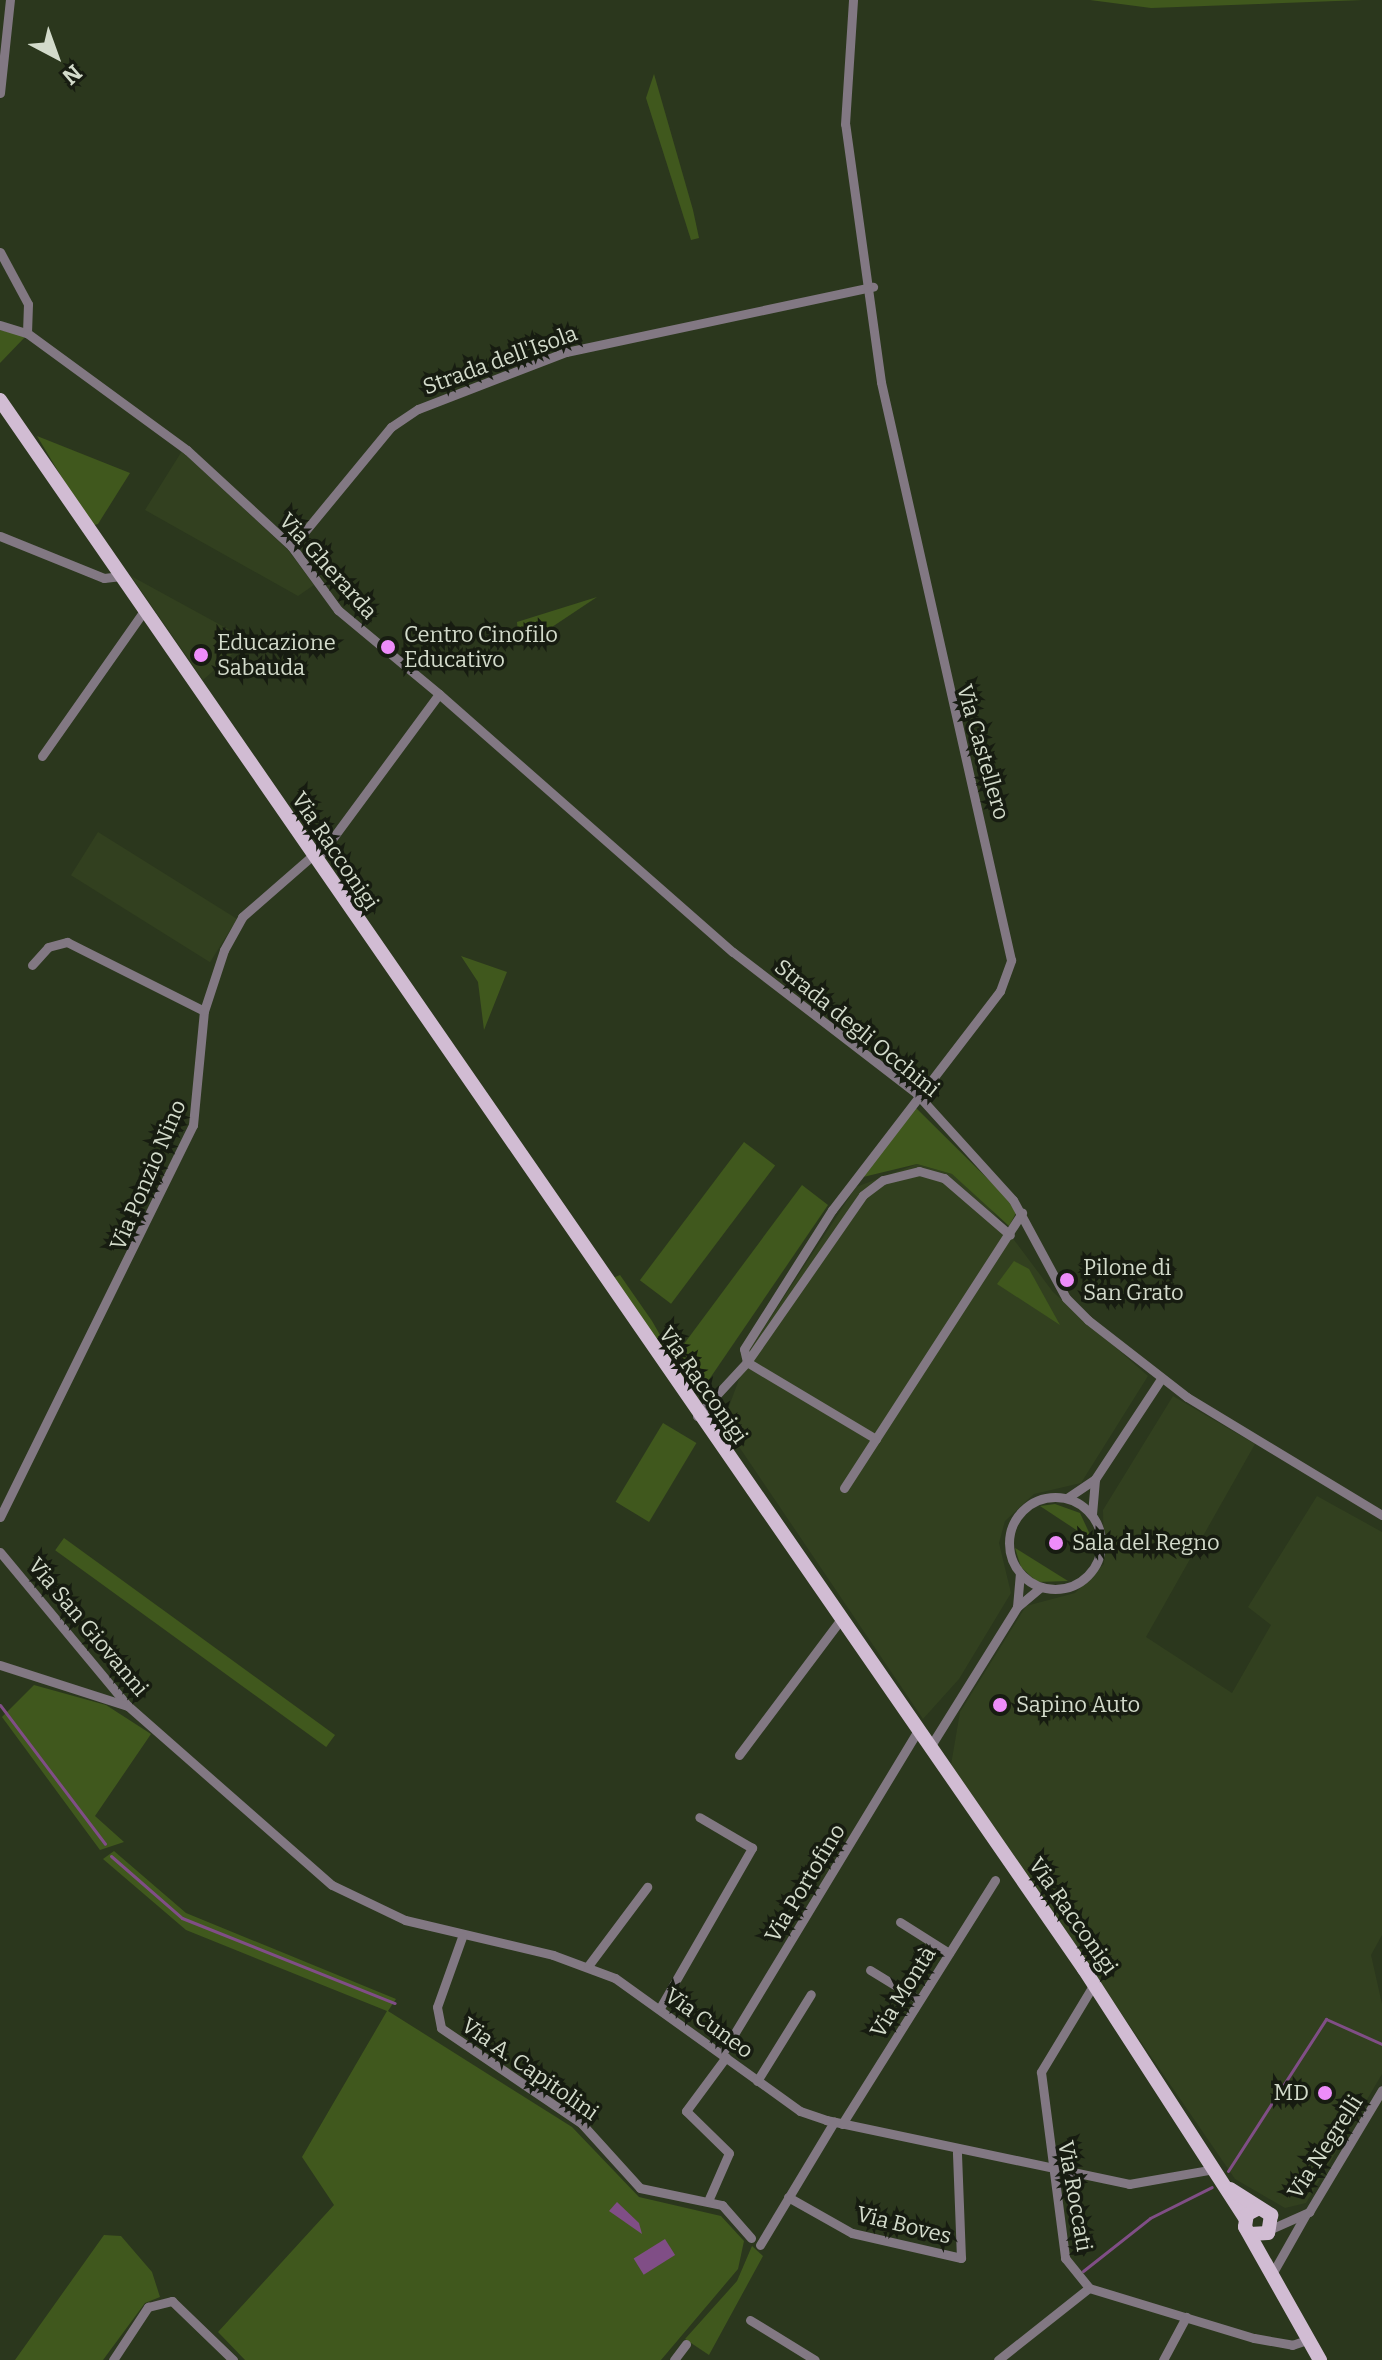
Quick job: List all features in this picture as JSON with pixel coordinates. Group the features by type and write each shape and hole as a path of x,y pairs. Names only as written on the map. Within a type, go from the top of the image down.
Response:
{"main road":[{"name":"Via Racconigi","path":"0,400 697,1416 1094,1984 1245,2218 1250,2234"},
{"name":"Via Racconigi","path":"1223,2184 1263,2210"},
{"path":"1245,2218 1263,2210 1270,2230 1269,2269"},
{"path":"1270,2230 1250,2234 1320,2360"}],"street":[{"path":"0,93 10,0"},
{"name":"Via Castellero","path":"697,1416 747,1362 751,1338 916,1093 1000,991 1010,947 936,646 913,502 881,382 873,287 845,124 853,0"},
{"path":"0,252 28,304 27,333"},
{"name":"Strada dell'Isola","path":"292,547 391,427 418,409 566,352 873,287"},
{"name":"Via Gherarda","path":"0,325 27,333 187,450 292,547 338,610 439,694"},
{"path":"0,536 104,578 121,576"},
{"path":"42,756 144,611"},
{"path":"314,859 439,694"},
{"name":"Strada degli Occhini","path":"439,694 733,952 916,1093 1022,1213 1066,1298 1161,1379 1382,1515"},
{"name":"Via Ponzio Nino","path":"0,1517 193,1125 204,1011 239,921 314,859"},
{"path":"32,965 48,947 67,942 204,1011"},
{"path":"876,1439 747,1362 863,1195 883,1180 919,1171 944,1178 1010,1235"},
{"path":"844,1488 1022,1213"},
{"path":"1017,1607 1020,1574 1008,1547 1015,1518 1038,1499 1067,1498 1095,1479 1161,1379"},
{"path":"1020,1574 1041,1587 1067,1588 1089,1574 1101,1551 1092,1514 1095,1479"},
{"path":"1067,1498 1092,1514"},
{"name":"Via San Giovanni","path":"0,1552 128,1706 219,1789"},
{"path":"930,1747 1017,1607 1041,1587"},
{"path":"739,1755 841,1619"},
{"path":"0,1665 128,1706"},
{"name":"Via Portofino","path":"708,2201 729,2153 686,2111 724,2056 918,1731"},
{"name":"Via Cuneo","path":"219,1789 332,1885 462,1937 588,1966 660,2008 800,2111 957,2152 1151,2185 1214,2169"},
{"path":"660,2008 752,1848 699,1817"},
{"name":"Via Montà","path":"760,2245 788,2197 995,1880"},
{"path":"588,1966 647,1887"},
{"path":"900,1922 949,1953"},
{"name":"Via A. Capitolini","path":"462,1937 437,2007 441,2028 582,2124 640,2188 708,2201 730,2212 751,2238"},
{"path":"870,1970 919,2000"},
{"name":"Via Roccati","path":"1089,2288 1061,2245 1041,2072 1094,1984"},
{"path":"757,2081 811,1994"},
{"name":"Via Negrelli","path":"1263,2210 1293,2216 1306,2214 1382,2090"},
{"name":"Via Boves","path":"788,2197 852,2233 961,2258 957,2152"},
{"path":"1269,2269 1306,2214"},
{"name":"Via Negrelli","path":"1270,2230 1293,2216"},
{"path":"998,2360 1089,2288 1284,2345 1309,2339"},
{"path":"113,2360 148,2307 180,2304 233,2360"},
{"path":"1163,2360 1186,2317"},
{"path":"750,2320 815,2360"},
{"path":"674,2360 686,2344"}],"shaded area":[{"path":"1090,0 1363,0 1151,8"},
{"path":"654,74 693,210 699,238 691,240 646,98"},
{"path":"0,330 26,336 0,363"},
{"path":"37,436 130,473 98,524 91,526"},
{"path":"182,451 288,550 314,585 298,596 145,510"},
{"path":"131,576 195,611 248,640 203,680"},
{"path":"597,597 549,629 518,633 517,622"},
{"path":"98,832 237,919 210,962 71,875"},
{"path":"461,956 507,972 484,1030 478,982"},
{"path":"912,1104 1006,1197 1016,1213 1009,1226 952,1174 917,1164 859,1178"},
{"path":"744,1142 775,1165 671,1304 640,1280"},
{"path":"917,1164 952,1174 979,1193 1053,1292 1148,1376 1081,1483 1034,1494 1005,1521 999,1543 1011,1593 959,1679 923,1719 723,1423 750,1349 856,1187"},
{"path":"802,1185 828,1205 706,1384 678,1352"},
{"path":"1014,1261 1029,1269 1060,1325 997,1284"},
{"path":"620,1275 652,1321 691,1389 613,1278"},
{"path":"1173,1396 1255,1444 1146,1637 1232,1693 1271,1625 1248,1607 1317,1496 1382,1532 1382,1935 1371,1955 1382,2004 1382,2074 1306,2203 1285,2208 1235,2179 951,1765 960,1712 1026,1606 1075,1593 1104,1564 1103,1510"},
{"path":"663,1423 696,1443 649,1522 616,1502"},
{"path":"1055,1504 1080,1513 1093,1541 1040,1506"},
{"path":"64,1538 335,1735 326,1747 55,1550"},
{"path":"1015,1548 1068,1581 1037,1582 1021,1567"},
{"path":"34,1685 106,1705 151,1734 95,1816 124,1842 100,1850 2,1717"},
{"path":"114,1851 186,1913 396,1999 388,2011 572,2127 639,2197 721,2216 744,2241 738,2269 661,2360 245,2360 218,2332 334,2205 302,2157 387,2011 186,1930 103,1859"},
{"path":"617,2202 639,2223 642,2234 609,2211"},
{"path":"104,2235 121,2236 152,2272 160,2297 145,2303 103,2360 15,2360"},
{"path":"665,2239 675,2255 644,2275 634,2259"},
{"path":"752,2246 763,2256 709,2355 685,2339 737,2281"}],"waterway":[{"path":"0,1705 105,1844"},
{"path":"111,1856 182,1918 395,2003"},
{"path":"1228,2171 1326,2019 1382,2044"},
{"path":"1083,2271 1150,2218 1212,2187"}],"place":[{"name":"Centro Cinofilo Educativo","path":"388,647"},
{"name":"Educazione Sabauda","path":"201,655"},
{"name":"Pilone di San Grato","path":"1067,1280"},
{"name":"Sala del Regno","path":"1056,1543"},
{"name":"Sapino Auto","path":"1000,1705"},
{"name":"MD","path":"1325,2093"}]}
